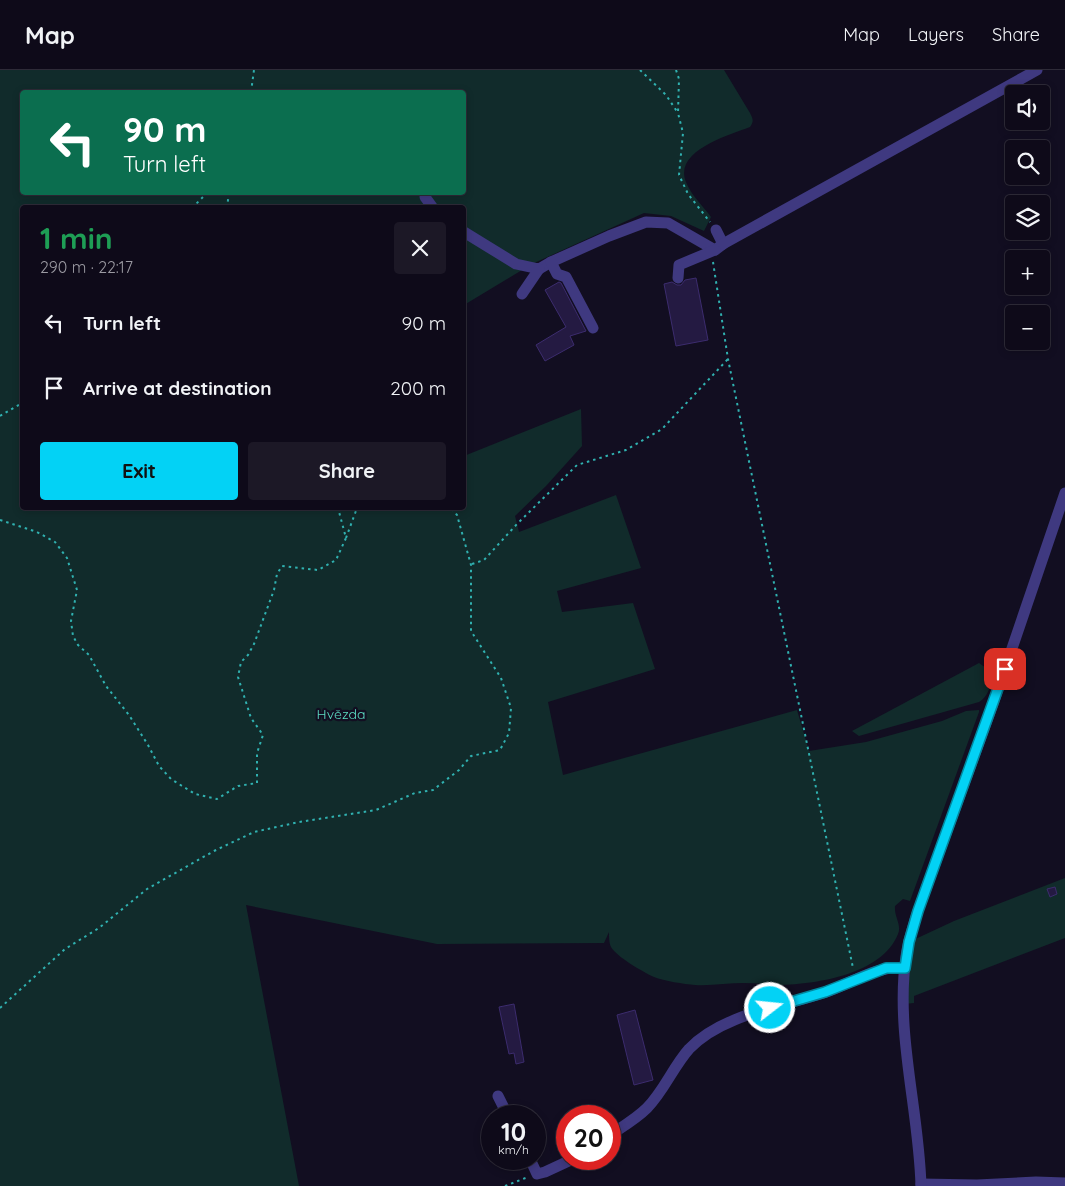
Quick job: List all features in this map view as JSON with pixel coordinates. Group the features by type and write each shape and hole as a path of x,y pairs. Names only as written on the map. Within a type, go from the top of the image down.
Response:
{"street":[{"path":"678,278 679,265 719,247 1037,70"},
{"path":"424,197 431,205"},
{"path":"522,294 539,269 551,262 646,222 668,223 719,247"},
{"path":"716,230 719,247"},
{"path":"466,233 516,264 539,269"},
{"path":"551,262 557,274 566,277 593,328"},
{"path":"1065,493 993,704 918,911 909,942 905,968 904,1004 906,1045 918,1136 921,1185 1065,1183"},
{"path":"621,1128 647,1108 690,1049 714,1030 751,1014 825,992 886,968 905,968"},
{"path":"498,1096 502,1105"},
{"path":"535,1170 537,1174 556,1167"}],"path":[{"path":"251,90 254,70"},
{"path":"640,70 666,94 678,113"},
{"path":"676,70 679,79 678,113 683,133 679,175 688,194 716,230"},
{"path":"195,205 205,195"},
{"path":"719,247 713,263 728,359 856,981"},
{"path":"471,564 484,560 517,524 578,465 626,450 662,429 728,359"},
{"path":"0,416 20,404"},
{"path":"339,510 346,538"},
{"path":"0,520 37,532 55,542 67,558 77,590 71,621 73,636 78,645 89,656 106,686 129,715 148,745 158,766 171,779 195,794 217,799 238,786 257,783 257,753 263,736 251,718 238,677 241,662 248,655 254,644 274,590 276,574 282,566 318,570 336,560 356,510"},
{"path":"0,1008 65,950 99,928 147,889 214,851 254,832 299,822 376,810 415,793 433,790 460,770 471,756 500,750 509,733 511,708 501,678 471,631 471,564 456,516 452,510"},
{"path":"505,1186 537,1174"}],"green space":[{"name":"Hvězda","path":"0,70 724,70 750,113 753,122 750,127 705,146 688,161 684,171 688,187 711,217 704,231 671,216 644,213 532,264 466,304 466,205 20,205 20,510 466,510 466,455 581,409 582,446 546,486 515,516 519,532 616,495 641,568 557,591 562,612 633,603 655,669 548,702 563,775 797,710 809,751 866,742 942,721 966,711 979,710 910,901 903,899 895,906 899,924 898,934 890,948 877,959 845,975 808,983 695,985 674,982 649,975 624,960 611,947 609,932 604,943 437,944 246,905 299,1186 0,1186"},
{"path":"979,663 992,675 987,694 979,702 859,736 852,731"},
{"path":"1065,878 1065,938 914,996 914,1003 904,1004 909,942 954,921"}],"building":[{"path":"696,278 708,340 676,346 664,284 672,282 681,285 685,280"},
{"path":"559,282 586,331 570,336 574,345 545,361 536,345 566,327 545,290"},
{"path":"1055,887 1057,894 1050,897 1047,889"},
{"path":"514,1004 524,1062 516,1064 514,1053 509,1054 499,1007"},
{"path":"635,1010 653,1080 634,1085 617,1015"}],"route":[{"path":"770,1008 849,984 886,968 905,968 909,942 918,911 1005,669"}]}
